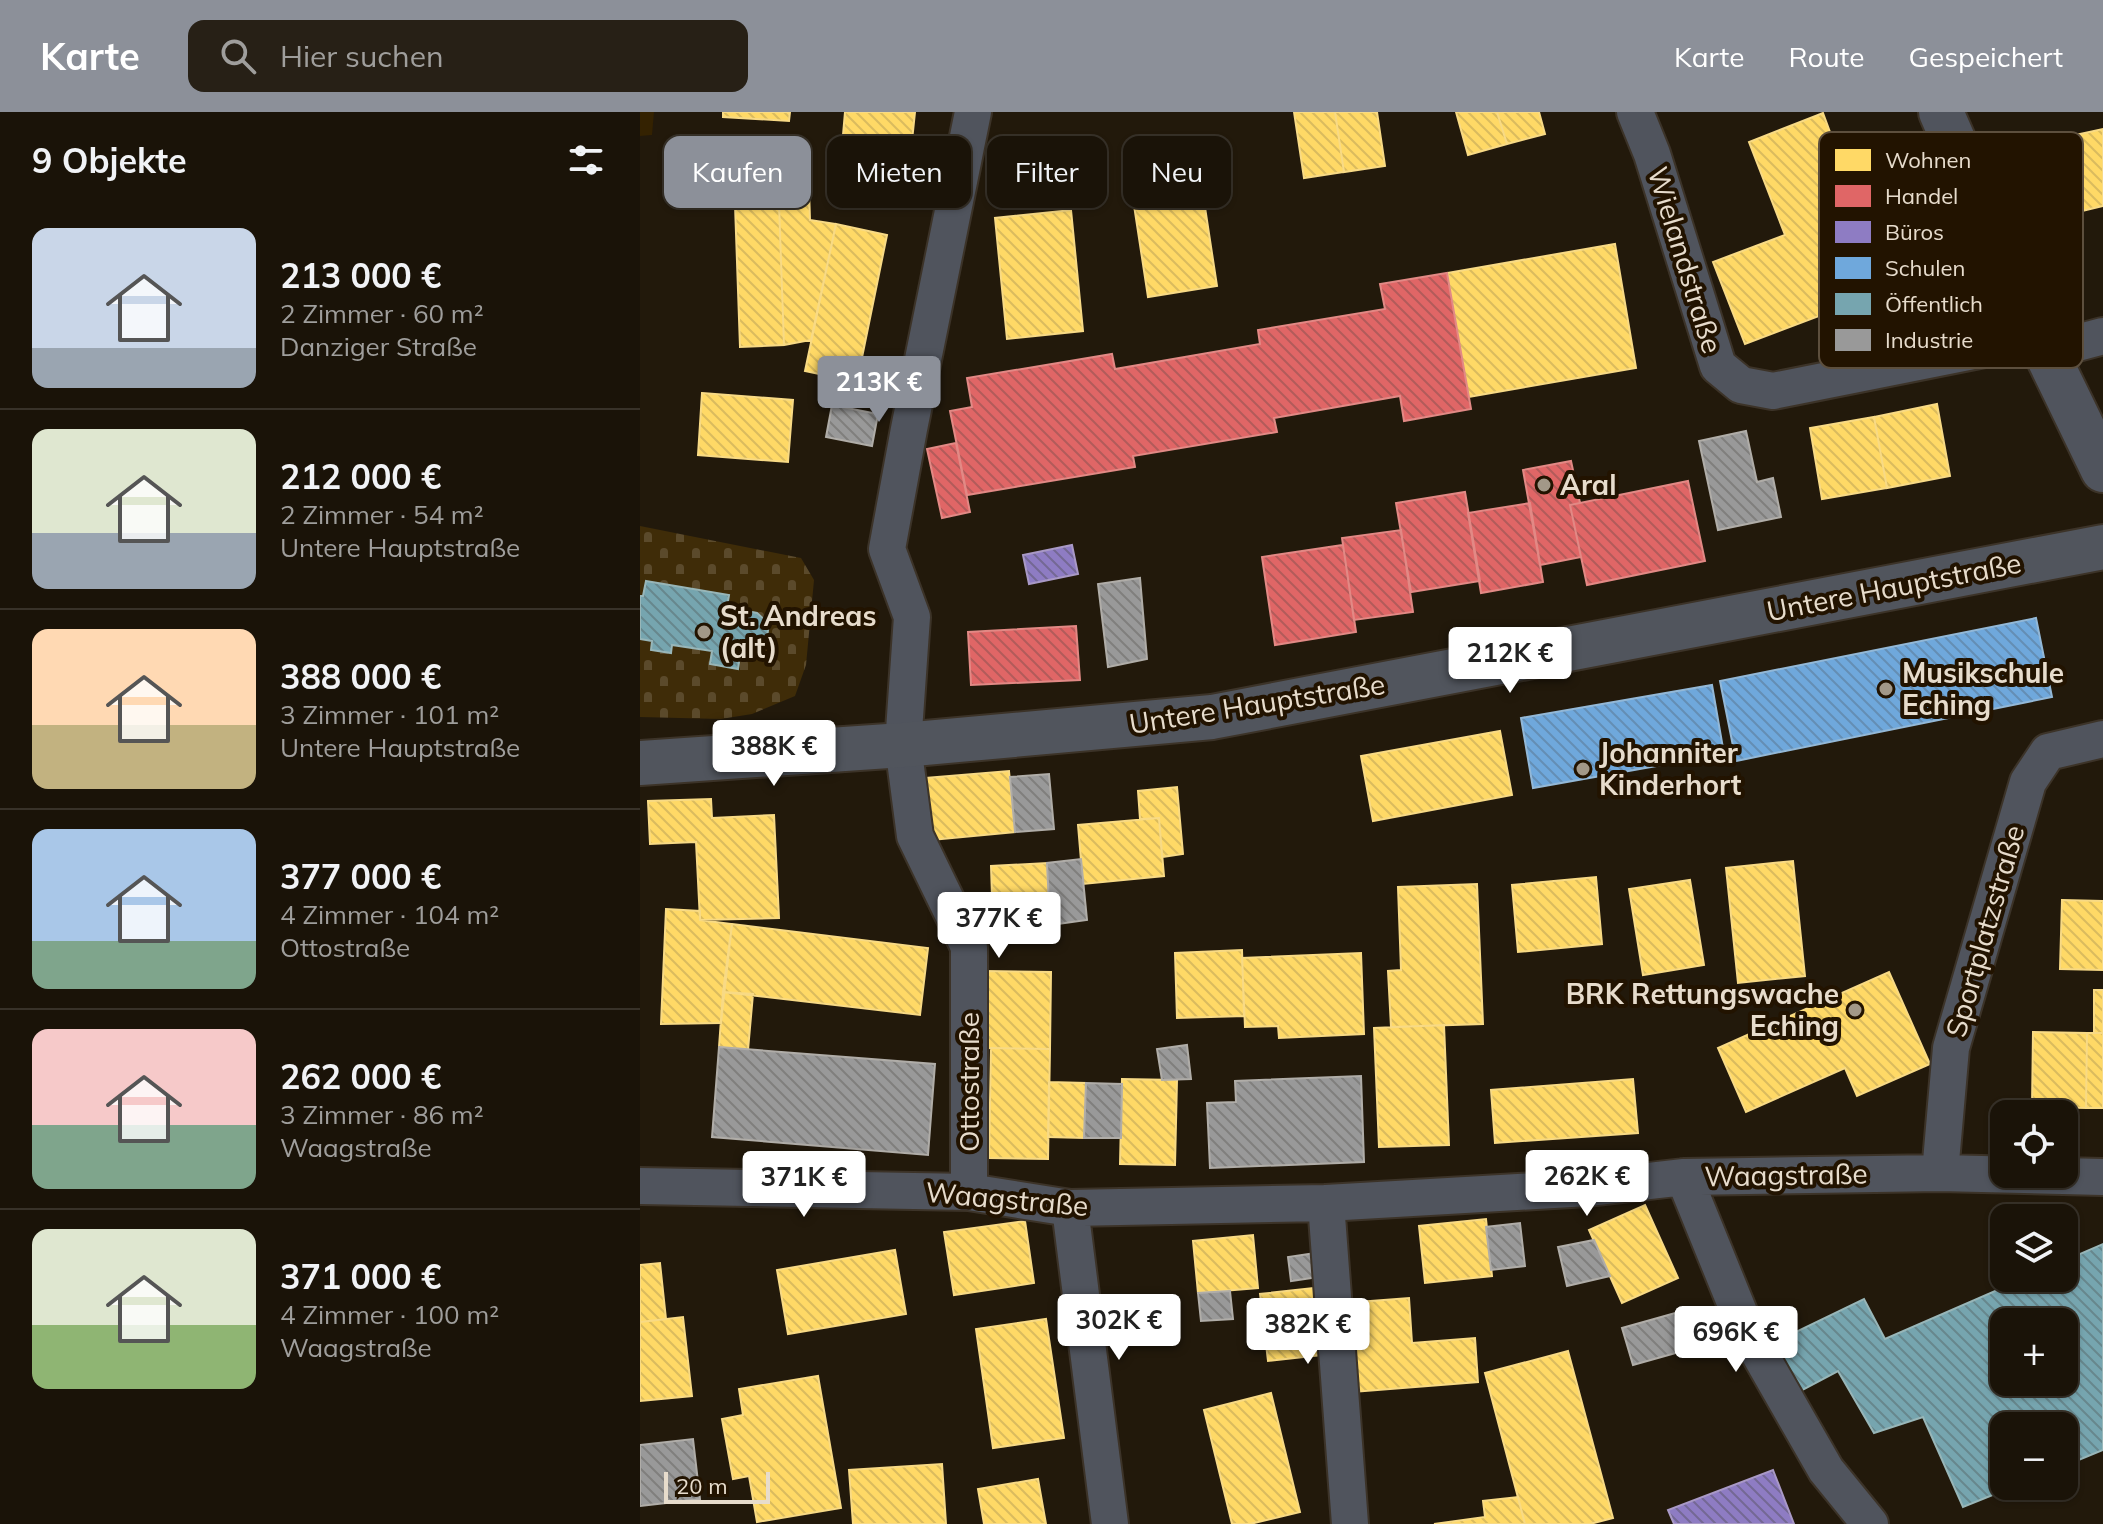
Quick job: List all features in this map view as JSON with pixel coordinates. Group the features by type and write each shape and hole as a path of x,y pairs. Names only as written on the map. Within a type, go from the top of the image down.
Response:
{"main road":[{"name":"Untere Hauptstraße","path":"640,763 903,745 1212,717 2103,547"}],"street":[{"name":"Ottostraße","path":"969,1192 969,947 915,836 903,745 912,617 887,549 973,112"},
{"name":"Wielandstraße","path":"1635,112 1652,154 1718,366 1741,385 1773,391 1905,368"},
{"path":"1941,112 1950,132"},
{"name":"Wielandstraße","path":"2083,339 2103,336"},
{"path":"2054,368 2103,470"},
{"name":"Sportplatzstraße","path":"1940,1173 1951,1048 2028,782 2048,752 2103,739"},
{"name":"Waagstraße","path":"640,1186 969,1192 1070,1208 1326,1203 1588,1188 1684,1177 1940,1173 2103,1177"},
{"path":"1684,1177 1747,1332 1826,1470 1870,1524"},
{"path":"1326,1203 1350,1524"},
{"path":"1070,1208 1110,1524"}],"shaded area":[{"path":"640,112 654,112 652,135 640,136"}],"green space":[{"path":"640,526 801,558 814,580 806,665 795,696 752,714 721,719 640,717 640,639 652,641 652,650 671,653 672,645 712,651 710,664 738,669 741,649 769,625 757,613 727,607 729,595 646,581 643,596 640,596"}],"building: Wohnen":[{"path":"723,112 790,112 789,121 723,117"},
{"path":"845,112 915,112 913,136 843,135"},
{"path":"1294,112 1335,112 1344,172 1304,178"},
{"path":"1335,112 1377,112 1385,166 1344,172"},
{"path":"1456,112 1497,112 1507,144 1468,155"},
{"path":"1497,112 1539,112 1545,134 1507,144"},
{"path":"1823,113 1830,132 1819,132 1819,316 1745,344 1713,262 1785,235 1749,142"},
{"path":"2103,129 2103,206 2083,211 2083,133"},
{"path":"735,208 779,208 784,345 740,347"},
{"path":"779,208 810,208 810,220 836,224 811,340 784,345"},
{"path":"1134,208 1205,208 1217,286 1148,297"},
{"path":"1071,210 1083,331 1007,339 995,218"},
{"path":"836,224 887,235 857,382 805,371"},
{"path":"1615,244 1636,368 1468,397 1447,273"},
{"path":"702,393 793,400 788,462 698,455"},
{"path":"1937,404 1950,476 1887,488 1874,417"},
{"path":"1874,417 1887,488 1822,499 1810,428"},
{"path":"1500,731 1512,795 1373,821 1361,756"},
{"path":"1009,771 1015,832 932,840 926,778"},
{"path":"1177,787 1183,854 1162,857 1159,818 1140,819 1138,791"},
{"path":"711,799 712,818 774,815 779,918 700,920 696,842 650,844 648,801"},
{"path":"1159,818 1164,876 1083,884 1078,825"},
{"path":"1793,861 1805,976 1738,983 1726,868"},
{"path":"1047,863 1050,925 993,927 991,866"},
{"path":"1596,877 1602,944 1518,952 1512,885"},
{"path":"1690,880 1704,965 1643,975 1629,889"},
{"path":"1477,884 1483,1024 1391,1027 1388,971 1401,970 1398,887"},
{"path":"2062,900 2103,901 2103,970 2060,969"},
{"path":"666,909 700,911 700,920 732,924 721,1023 661,1024"},
{"path":"732,924 928,948 920,1015 723,992"},
{"path":"1242,950 1244,1016 1177,1018 1175,953"},
{"path":"1361,953 1364,1034 1279,1038 1278,1026 1245,1027 1242,958"},
{"path":"984,971 1051,972 1050,1049 983,1048"},
{"name":"BRK Rettungswache Eching","path":"1889,972 1930,1064 1857,1096 1845,1068 1746,1112 1718,1048"},
{"path":"2094,990 2103,990 2103,1033 2094,1033"},
{"path":"723,992 753,994 748,1050 719,1047"},
{"path":"1444,1025 1449,1145 1379,1147 1374,1028"},
{"path":"2033,1032 2087,1033 2086,1108 2078,1108 2078,1100 2032,1100"},
{"path":"2087,1033 2103,1033 2103,1108 2086,1108"},
{"path":"991,1048 1050,1049 1048,1159 989,1158"},
{"path":"1122,1079 1177,1080 1175,1165 1120,1164"},
{"path":"1633,1079 1638,1133 1495,1143 1491,1090"},
{"path":"1049,1082 1086,1083 1084,1138 1048,1137"},
{"path":"1645,1205 1678,1278 1622,1303 1589,1230"},
{"path":"1486,1219 1492,1276 1425,1283 1419,1226"},
{"path":"1025,1221 1034,1283 954,1295 944,1232"},
{"path":"1253,1235 1258,1288 1198,1293 1193,1241"},
{"path":"895,1250 906,1314 788,1334 777,1270"},
{"path":"660,1263 666,1319 640,1322 640,1265"},
{"path":"1313,1288 1321,1355 1268,1361 1260,1294"},
{"path":"1409,1298 1412,1343 1475,1338 1478,1382 1353,1392 1345,1303"},
{"path":"683,1317 692,1396 640,1401 640,1322"},
{"path":"1046,1319 1064,1438 993,1448 976,1329"},
{"path":"1568,1351 1613,1518 1590,1524 1525,1524 1485,1373"},
{"path":"818,1376 841,1508 757,1522 749,1476 733,1479 722,1419 743,1415 739,1389"},
{"path":"1271,1393 1300,1512 1250,1524 1232,1524 1204,1410"},
{"path":"942,1464 946,1524 853,1524 849,1470"},
{"path":"1038,1479 1046,1524 984,1524 978,1489"},
{"path":"1518,1497 1525,1524 1434,1524 1485,1517 1483,1501"}],"building: Handel":[{"path":"1447,273 1471,409 1404,421 1400,396 1274,418 1277,432 1133,456 1135,467 967,495 950,411 972,407 967,378 1112,354 1115,369 1260,344 1258,330 1385,309 1380,284"},
{"path":"956,443 970,512 942,518 927,449"},
{"path":"1571,461 1580,503 1570,505 1581,557 1540,565 1523,470"},
{"path":"1688,481 1705,561 1587,585 1570,505"},
{"path":"1465,492 1480,581 1411,592 1396,503"},
{"path":"1530,503 1543,582 1481,593 1468,513"},
{"path":"1401,530 1413,612 1354,620 1342,538"},
{"path":"1343,545 1356,632 1275,645 1262,557"},
{"path":"1076,626 1080,680 971,685 968,632"}],"building: Büros":[{"path":"1072,545 1078,574 1029,584 1023,555"},
{"path":"1773,1470 1794,1524 1674,1524 1668,1510"}],"building: Schulen":[{"name":"Musikschule Eching","path":"2036,618 2052,697 1736,761 1720,681"},
{"path":"1712,685 1724,754 1533,788 1521,718"}],"building: Öffentlich":[{"name":"St. Andreas (alt)","path":"646,581 729,595 727,607 757,613 769,624 766,643 751,650 741,649 738,669 710,664 712,651 672,645 671,653 651,650 652,641 640,639 640,596 643,596"},
{"path":"2103,1244 2103,1450 2078,1460 2078,1412 1990,1412 1990,1496 1963,1507 1923,1417 1874,1433 1838,1371 1795,1394 1771,1344 1864,1299 1885,1339 1993,1292 2078,1292 2078,1255"}],"building: Industrie":[{"path":"832,405 878,414 872,446 826,437"},
{"path":"1746,431 1757,482 1773,478 1781,517 1718,530 1699,441"},
{"path":"1140,578 1147,659 1108,667 1098,584"},
{"path":"1049,774 1054,829 1015,832 1010,777"},
{"path":"1081,859 1087,920 1050,925 1047,863"},
{"path":"1187,1045 1191,1079 1162,1080 1157,1049"},
{"path":"719,1047 935,1064 928,1155 712,1137"},
{"path":"1361,1076 1364,1162 1210,1168 1207,1103 1236,1102 1235,1081"},
{"path":"1086,1083 1122,1084 1121,1138 1084,1138"},
{"path":"1520,1223 1525,1266 1491,1270 1486,1227"},
{"path":"1594,1240 1610,1276 1567,1286 1558,1247"},
{"path":"1316,1253 1319,1277 1291,1281 1288,1257"},
{"path":"1230,1291 1233,1319 1201,1321 1198,1293"},
{"path":"1686,1310 1697,1347 1633,1365 1622,1328"},
{"path":"693,1439 700,1499 640,1506 640,1445"}],"place":[{"name":"Aral","path":"1544,485"},
{"name":"St. Andreas (alt)","path":"704,632"},
{"name":"Musikschule Eching","path":"1886,689"},
{"name":"Johanniter Kinderhort","path":"1583,769"},
{"name":"BRK Rettungswache Eching","path":"1855,1010"}]}
